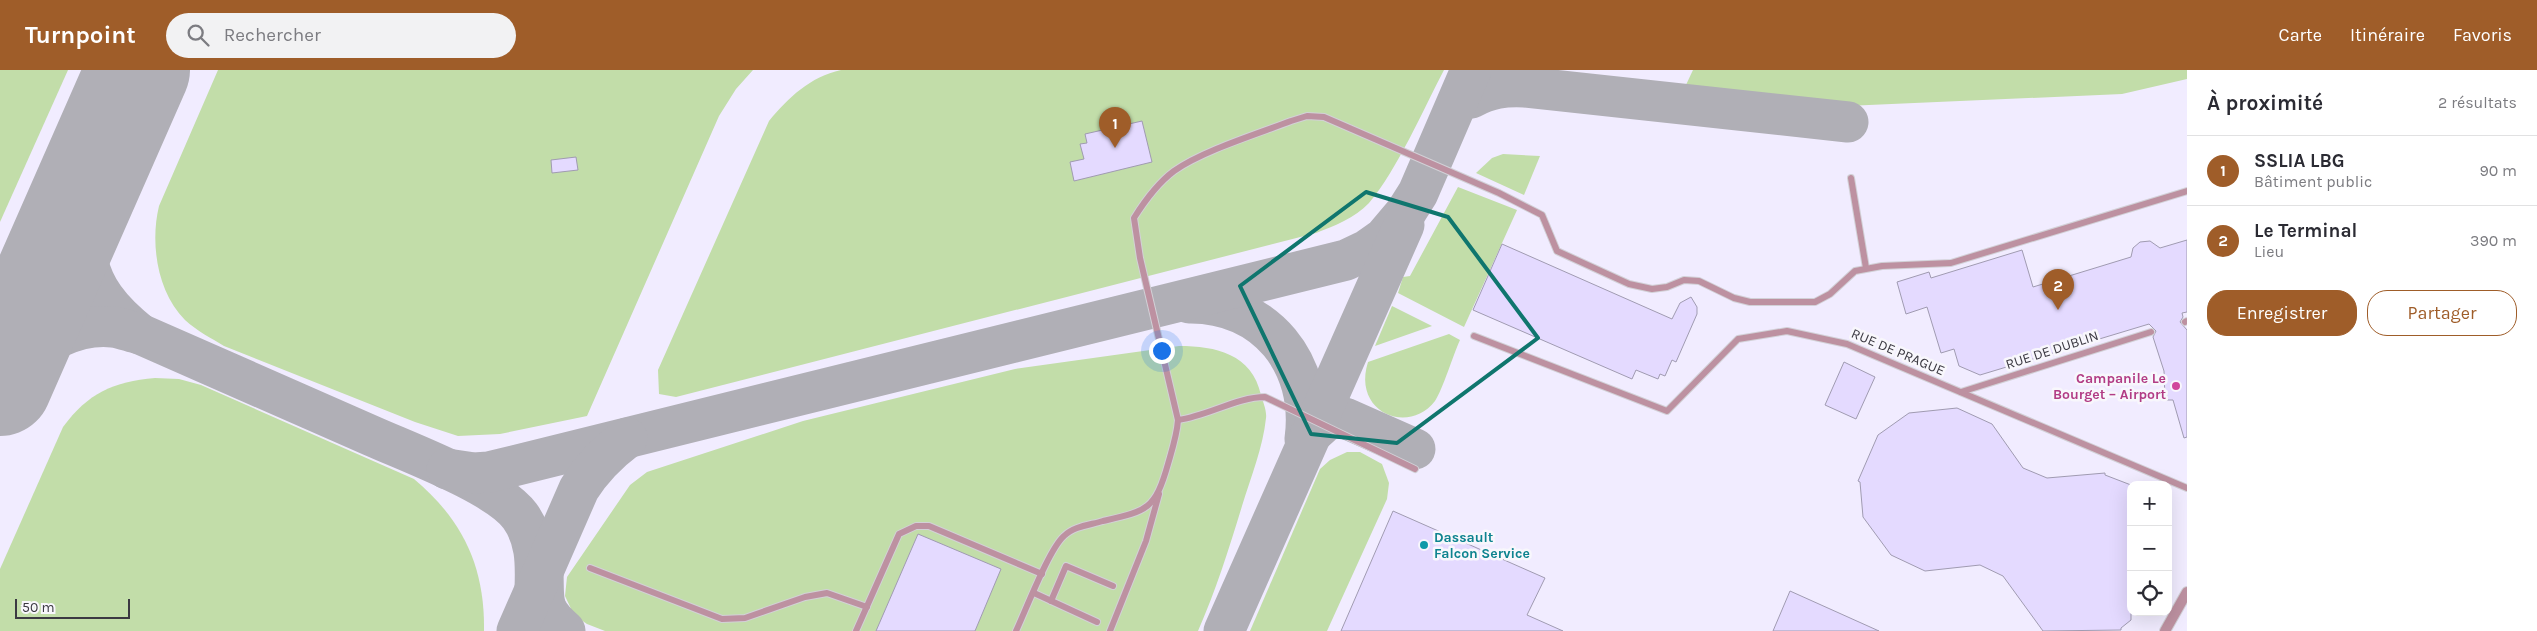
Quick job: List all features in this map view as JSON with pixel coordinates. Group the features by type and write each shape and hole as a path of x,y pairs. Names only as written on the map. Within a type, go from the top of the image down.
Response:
{"street":[{"path":"2165,631 2187,592"}],"lane":[{"path":"1110,631 1146,541 1177,432 1178,420 1140,258 1134,218 1172,172 1189,162 1307,116 1324,117 1499,193 1542,215 1557,251 1629,284 1652,289 1667,287 1684,280 1699,281 1734,298 1750,302 1815,302 1830,294 1855,271 1866,268 1919,263 1951,263 2187,191"},
{"path":"1851,178 1866,268"},
{"name":"RUE DE PRAGUE","path":"1474,336 1667,411 1738,339 1787,331 1847,344 2187,488"},
{"name":"RUE DE DUBLIN","path":"1961,392 2152,332"},
{"path":"1178,420 1197,418 1255,397 1265,397 1415,469"},
{"path":"1016,631 1053,551 1063,536 1078,528 1133,514 1147,506 1160,492"},
{"path":"856,631 900,534 916,526 929,526 1042,574"},
{"path":"1052,601 1066,566 1113,586"},
{"path":"590,568 722,619 745,618 804,597 827,593 867,607"},
{"path":"1034,593 1097,622"}],"highlighted area":[{"path":"1366,192 1448,217 1538,338 1397,443 1311,434 1240,286"}],"shaded area":[{"path":"0,70 2187,70 2187,631 0,631"}],"green space":[{"path":"0,70 68,70 0,222"},
{"path":"218,70 753,70 736,89 719,116 587,416 500,434 458,436 415,422 224,346 190,324 175,309 162,281 158,266 155,235 156,220 159,206"},
{"path":"841,70 1444,70 1390,174 1369,203 1344,221 1316,233 676,397 659,394 658,370 769,121 801,89 819,78"},
{"path":"1693,70 2187,70 2187,79 2122,94 1846,106 1685,87"},
{"path":"1503,154 1540,156 1524,195 1476,173 1492,158"},
{"path":"1458,187 1517,210 1464,327 1398,293 1403,277 1410,276"},
{"path":"1392,306 1432,326 1375,346"},
{"path":"1449,334 1460,340 1435,401 1424,411 1411,417 1398,417 1385,413 1375,406 1368,394 1365,379 1368,362"},
{"path":"1179,346 1193,346 1219,351 1241,361 1250,370 1256,381 1266,415 1262,440 1253,473 1222,569 1198,631 605,631 587,624 574,615 565,596 567,577 630,485 647,472 803,421 1015,369"},
{"path":"155,378 179,379 201,385 414,479 446,511 468,546 480,586 484,631 0,631 0,569 63,427 82,406 103,391 126,383"},
{"path":"1347,452 1360,452 1382,464 1389,483 1387,499 1327,631 1250,631 1320,469 1330,460"}],"building":[{"path":"1142,121 1152,162 1074,181 1070,162 1084,159 1080,144 1087,143 1085,134"},
{"path":"576,157 578,170 552,173 551,160"},
{"path":"2187,240 2187,312 2182,313 2183,317 2180,322 2187,330 2187,437 2184,438 2173,400 2165,400 2164,371 2153,337 2156,331 2149,324 1980,375 1959,366 1954,349 1941,353 1927,307 1906,314 1897,282 1929,272 1931,278 2022,250 2033,287 2131,257 2133,248 2140,242 2150,241 2160,248"},
{"path":"1502,244 1672,319 1680,303 1691,297 1697,307 1697,314 1676,362 1672,360 1665,376 1660,374 1658,379 1636,370 1632,379 1473,310"},
{"path":"1844,362 1875,377 1856,419 1825,405"},
{"path":"1957,408 1992,424 2023,468 2047,478 2105,473 2105,475 2127,483 2127,616 2131,616 2131,620 2121,630 2043,631 2003,576 1980,565 1925,571 1891,555 1863,517 1860,482 1858,481 1878,435 1909,413"},
{"name":"Dassault Falcon Service","path":"1393,511 1545,578 1527,615 1563,631 1341,631"},
{"path":"918,534 1001,569 975,631 876,631"},
{"path":"1790,591 1879,631 1773,631"}],"taxiway":[{"path":"447,469 474,473 489,472 1346,260 1367,250 1384,238 1406,212 1418,193 1471,70"},
{"path":"1471,98 1497,88 1525,87 1848,122"},
{"path":"93,173 86,222 88,262 94,280 104,298 119,316 140,334"},
{"path":"1224,631 1404,225"},
{"path":"1189,303 1217,305 1241,313 1262,326 1280,342 1293,363 1302,386 1306,412 1305,439"},
{"path":"0,395 16,369 36,351 60,337 86,328 99,327 116,328 140,334 452,471 493,493 509,504 520,516 529,533 535,560 535,589"},
{"path":"1309,436 1328,419 1345,418 1415,449"},
{"path":"517,631 579,489 600,461 627,438"},
{"path":"543,572 543,591 547,611 565,631"}],"runway":[{"path":"0,384 138,70"}],"place":[{"name":"SSLIA LBG","path":"1115,148"},
{"name":"Le Terminal","path":"2058,310"},
{"name":"Campanile Le Bourget – Airport","path":"2176,386"},
{"name":"Dassault Falcon Service","path":"1424,545"}]}
